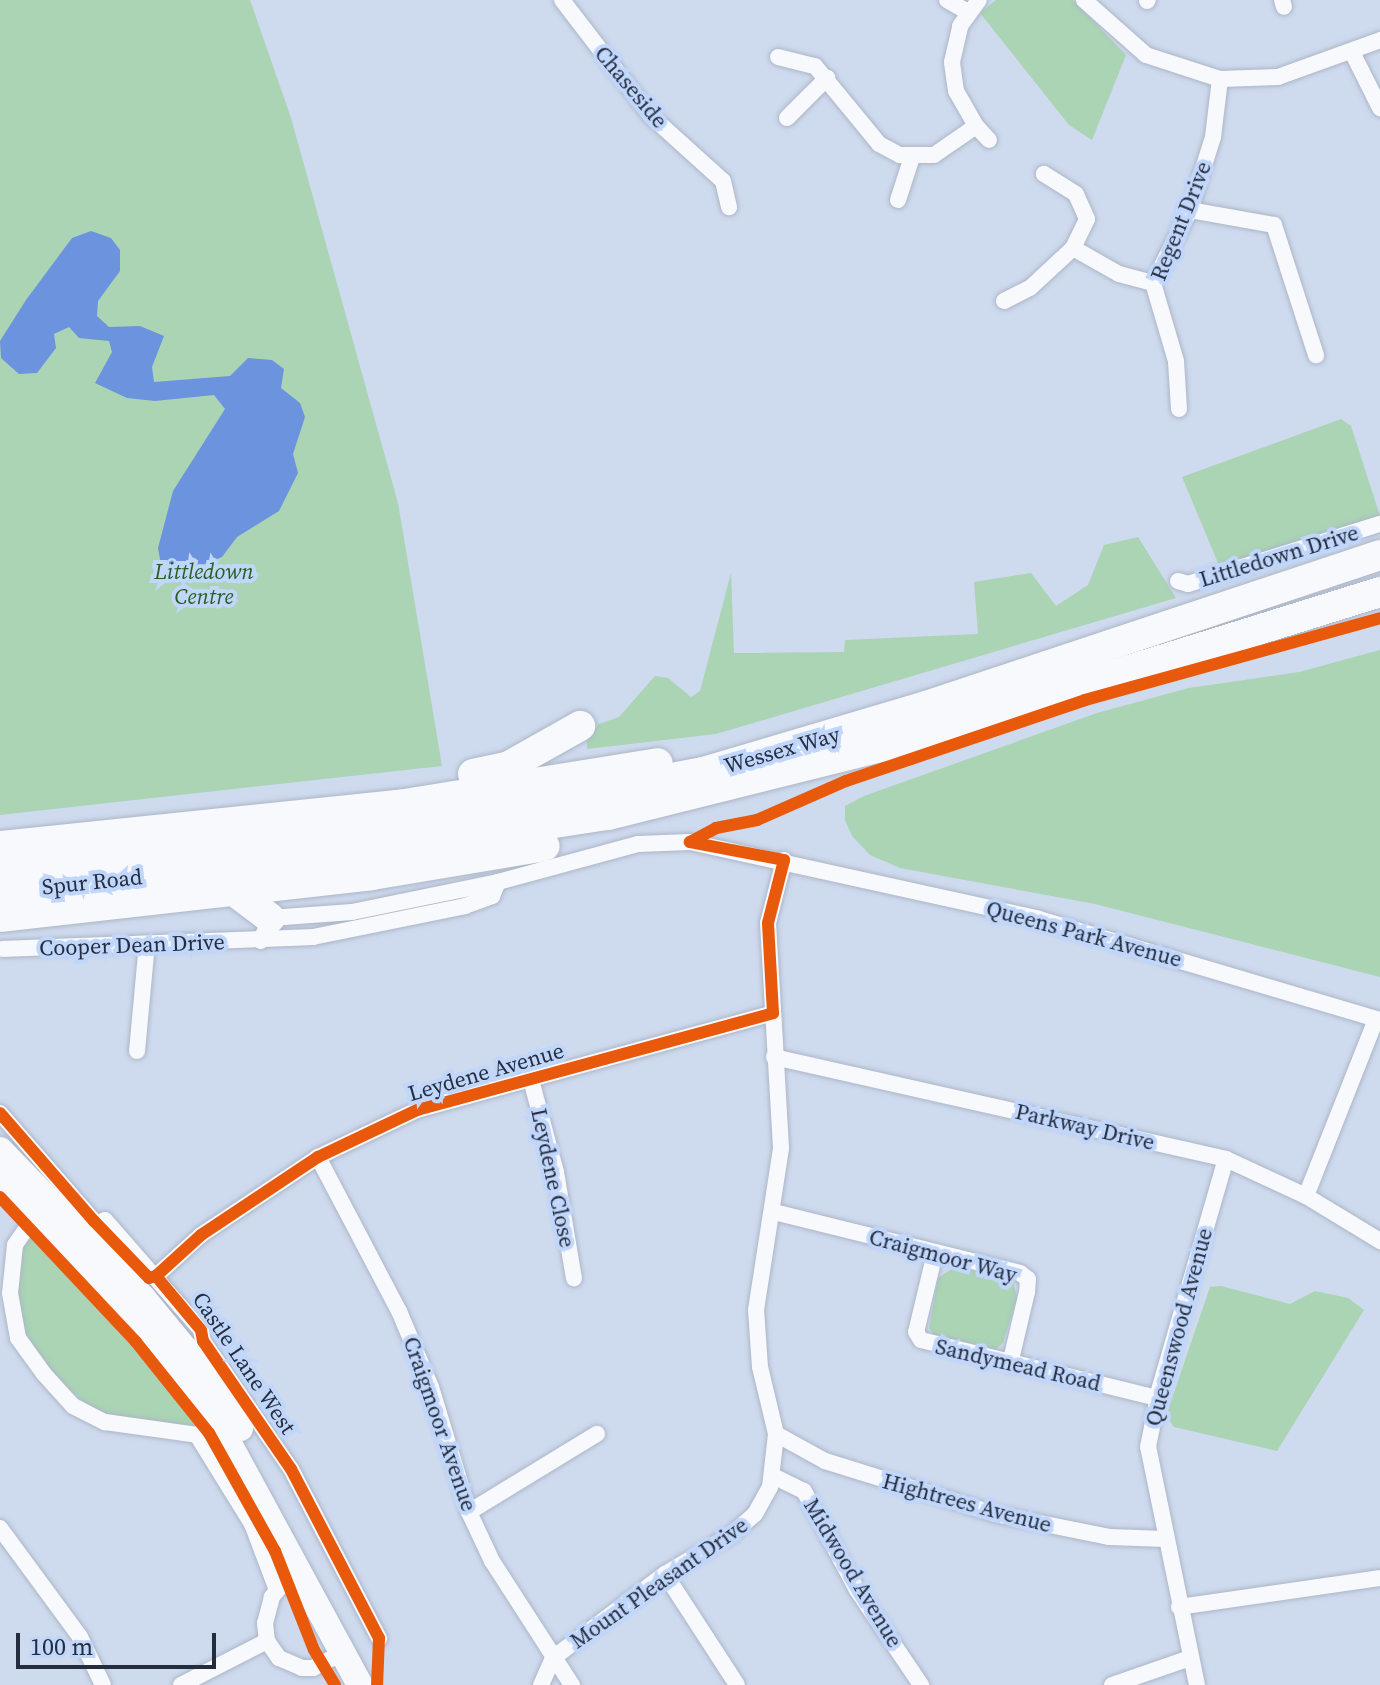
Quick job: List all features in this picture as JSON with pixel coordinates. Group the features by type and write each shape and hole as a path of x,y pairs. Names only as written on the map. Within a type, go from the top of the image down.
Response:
{"highway":[{"path":"0,846 170,852 399,805 663,762 926,706 1380,555"},
{"name":"Wessex Way","path":"170,852 564,823 756,781 888,745 1380,592"},
{"path":"170,852 304,808 507,767 580,726"},
{"path":"0,917 470,861 572,840 755,793 888,745"},
{"name":"Spur Road","path":"0,871 170,852"},
{"name":"Spur Road","path":"0,892 170,852"},
{"path":"234,891 266,929"}],"main road":[{"name":"Castle Lane West","path":"0,1150 87,1226 196,1347 240,1428 248,1471 340,1654 360,1685"},
{"name":"Castle Lane West","path":"0,1175 155,1341 209,1432 248,1471"},
{"path":"87,1226 79,1244 141,1312 155,1341"}],"street":[{"name":"Chaseside","path":"562,0 651,116 723,181 729,207"},
{"path":"947,0 973,6 954,43 952,77 976,126 989,140"},
{"path":"1084,0 1146,55 1220,79 1278,77 1380,40"},
{"path":"1352,52 1380,108"},
{"path":"778,57 806,63 827,78 870,136 888,150 912,157 944,152 976,126"},
{"path":"787,118 827,78"},
{"name":"Regent Drive","path":"1179,409 1176,361 1153,283 1190,210 1213,137 1220,79"},
{"path":"898,200 912,157"},
{"path":"1004,301 1030,288 1073,248 1087,219 1086,208 1076,194 1044,174"},
{"path":"1190,210 1281,224 1316,355"},
{"path":"1073,248 1119,274 1153,283"},
{"name":"Littledown Drive","path":"1178,581 1188,584 1380,524"},
{"name":"Cooper Dean Drive","path":"266,929 498,882 638,844 717,845 784,860"},
{"name":"Mount Pleasant Drive","path":"541,1685 553,1658 665,1574 755,1514 773,1476 776,1434 760,1367 756,1310 774,1212 781,1148 768,923 784,860"},
{"name":"Queens Park Avenue","path":"784,860 1039,919 1378,1020"},
{"name":"Cooper Dean Drive","path":"3,949 147,944 266,929 416,919 492,896 498,882"},
{"path":"137,1051 147,944"},
{"name":"Leydene Avenue","path":"156,1276 201,1235 318,1157 417,1110 773,1013"},
{"path":"1306,1196 1378,1020"},
{"name":"Parkway Drive","path":"774,1057 1226,1159 1306,1196 1380,1241"},
{"name":"Leydene Close","path":"531,1080 556,1172 574,1278"},
{"name":"Castle Lane West","path":"0,1113 87,1226 105,1220 201,1330 196,1347 291,1469 379,1638"},
{"name":"Craigmoor Avenue","path":"318,1157 420,1361 469,1512 492,1561 572,1685"},
{"name":"Queenswood Avenue","path":"1197,1685 1148,1447 1157,1398 1226,1159"},
{"name":"Craigmoor Way","path":"774,1212 1020,1273 1028,1279 1010,1364"},
{"path":"26,1229 15,1245 10,1293 18,1338 44,1374 73,1406 105,1422 209,1432"},
{"name":"Sandymead Road","path":"935,1253 916,1332 919,1338 1010,1364 1157,1398"},
{"name":"Castle Lane West","path":"209,1432 252,1524 277,1590"},
{"path":"469,1512 597,1434"},
{"name":"Hightrees Avenue","path":"776,1434 825,1461 995,1514 1109,1537 1166,1539"},
{"name":"Midwood Avenue","path":"773,1476 804,1491 857,1590 921,1685"},
{"path":"0,1528 80,1637 103,1685"},
{"path":"296,1568 277,1590 267,1610 267,1641 279,1658 313,1668 340,1654"},
{"path":"665,1574 737,1685"},
{"path":"1179,1607 1380,1578"},
{"path":"181,1685 267,1641"},
{"path":"1112,1685 1190,1658"},
{"path":"313,1668 322,1685"}],"green space":[{"name":"Littledown Centre","path":"0,0 250,0 291,118 398,503 442,766 0,815"},
{"path":"996,0 1073,0 1126,55 1092,140 1069,125 980,13"},
{"path":"1341,419 1351,426 1380,516 1221,570 1182,477"},
{"path":"1138,537 1176,598 716,734 587,749 587,736 599,724 619,717 655,676 668,678 691,697 700,691 731,573 734,653 844,652 845,640 978,634 974,582 1031,573 1056,606 1088,585 1104,545"},
{"path":"1380,650 1380,977 1095,904 900,868 870,855 852,836 845,820 845,806 864,796 1097,713 1189,688 1299,672"},
{"path":"27,1234 148,1364 199,1427 109,1415 91,1408 58,1380 28,1338 17,1305 16,1264"},
{"path":"956,1266 1013,1281 1017,1298 1003,1343 996,1349 934,1335 929,1328 938,1278"},
{"path":"1221,1286 1290,1304 1315,1291 1348,1298 1364,1310 1277,1451 1174,1427 1166,1416 1210,1287"}],"water":[{"path":"91,231 111,238 120,250 120,271 98,301 97,316 109,327 140,326 164,336 152,367 154,382 230,376 248,358 272,360 284,369 281,388 300,403 305,417 293,454 298,473 279,511 237,537 222,557 172,577 161,565 158,548 173,491 225,409 214,395 155,401 127,398 95,383 112,352 109,341 79,338 69,327 54,334 56,348 37,373 19,374 1,358 0,341 26,300 72,238"}],"cycle path":[{"path":"690,842 716,828 757,820 846,781 1085,700 1380,618"},
{"path":"156,1276 201,1235 318,1157 417,1110 773,1013 768,923 784,860 690,842"},
{"path":"0,1113 94,1221 149,1278 156,1276"},
{"path":"0,1197 136,1342 209,1433 275,1551 314,1650 335,1685"},
{"path":"156,1276 201,1330 203,1341 291,1469 379,1638 377,1685"}]}
